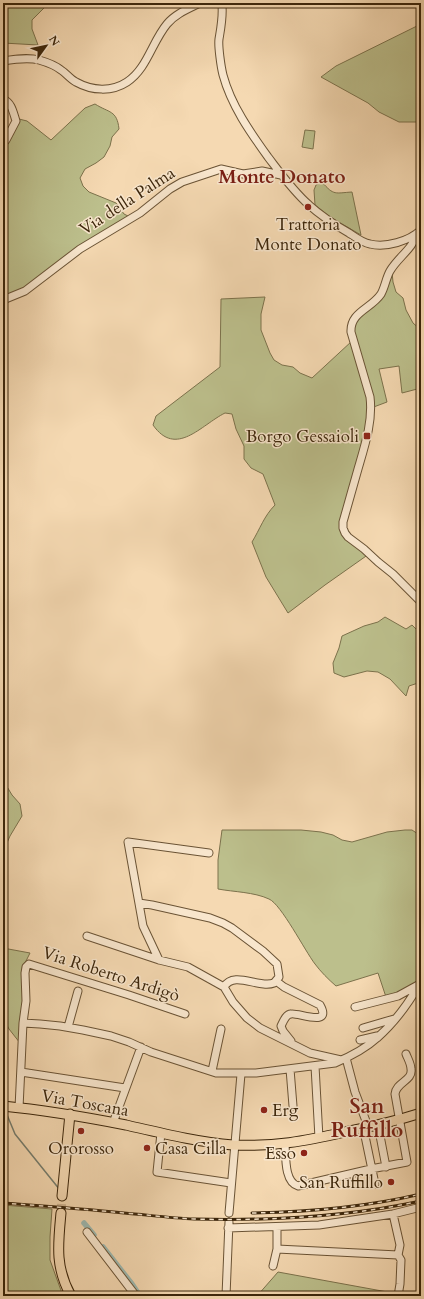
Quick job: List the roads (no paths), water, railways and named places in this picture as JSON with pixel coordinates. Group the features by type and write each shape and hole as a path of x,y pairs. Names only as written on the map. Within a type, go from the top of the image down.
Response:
{"main road":[{"name":"Via Toscana","path":"11,1107 70,1114 191,1140 235,1145 286,1144 378,1125 421,1113"},
{"path":"62,1196 70,1114"},
{"path":"61,1213 58,1254 61,1272 71,1296"}],"street":[{"path":"3,61 20,58 38,60 60,68 76,82 96,89 115,88 128,81 138,71 146,60 166,24 174,16 200,3"},
{"path":"219,3 222,6 223,15 219,40 223,74 235,106 246,125 281,175 293,189 310,206 334,225 368,244 383,246 399,242 419,232"},
{"path":"3,99 7,101 12,108 16,121 3,143"},
{"name":"Via della Palma","path":"3,300 25,291 80,249 140,213 170,189 182,182 221,169 243,174 262,171 281,175"},
{"path":"419,232 415,240 390,271 385,287 380,295 359,314 351,324 351,332 370,396 371,408 363,453 343,522 343,528 348,537 364,548 378,562 394,574 421,602"},
{"path":"159,960 143,926 128,842 209,853"},
{"path":"139,903 210,918 223,923 263,951 277,964 279,977 270,985 234,980 227,982 224,987"},
{"path":"87,936 159,960 188,967 224,987 233,1002 247,1018 260,1028 310,1053 344,1059"},
{"name":"Via Roberto Ardigò","path":"11,1107 21,1072 23,1023 26,1001 25,973 26,967 29,964 129,994 185,1014"},
{"path":"276,981 284,987 320,1005 323,1010 322,1014 314,1018 292,1013 288,1015 281,1026 291,1041 290,1043"},
{"path":"354,1007 398,996 420,985"},
{"path":"23,1023 68,1027 111,1036 216,1073 241,1074 315,1066 335,1063 344,1059 379,1036 410,1000 420,985"},
{"path":"68,1027 78,991"},
{"path":"363,1028 394,1019"},
{"path":"212,1071 221,1029"},
{"path":"360,1040 379,1036"},
{"path":"113,1123 141,1047"},
{"path":"286,1144 288,1177 295,1185 305,1185 407,1162 398,1120 395,1091 397,1087 409,1078 412,1071 406,1054"},
{"path":"344,1059 365,1118 365,1136 375,1184"},
{"path":"315,1066 319,1138"},
{"path":"290,1069 293,1106"},
{"path":"21,1072 125,1088"},
{"path":"229,1213 241,1074"},
{"path":"378,1125 384,1167"},
{"path":"161,1133 157,1172 231,1184"},
{"path":"226,1296 229,1225 277,1227 318,1226 393,1214 421,1207"},
{"path":"393,1214 400,1245 398,1256 401,1260 398,1296"},
{"path":"273,1266 277,1247 277,1227"},
{"path":"87,1232 136,1296"},
{"path":"277,1247 398,1256"}],"waterway":[{"path":"5,1110 15,1134 60,1190"},
{"path":"84,1223 94,1235"},
{"path":"103,1247 140,1296"},
{"path":"405,1292 421,1296"}],"tunnel":[{"path":"61,1213 62,1196"}],"railway":[{"path":"252,1213 337,1208 400,1199 421,1194"},
{"path":"3,1203 177,1218 251,1219 308,1217 337,1214 365,1211 421,1201"}],"place":[{"name":"Trattoria Monte Donato","path":"308,207"},
{"name":"Borgo Gessaioli","path":"367,436"},
{"name":"Erg","path":"264,1110"},
{"name":"Ororosso","path":"81,1131"},
{"name":"Casa Cilla","path":"147,1148"},
{"name":"Esso","path":"304,1153"},
{"name":"San Ruffillo","path":"391,1182"}],"district":[{"name":"Monte Donato","path":"282,177"},
{"name":"San Ruffillo","path":"367,1118"}]}
